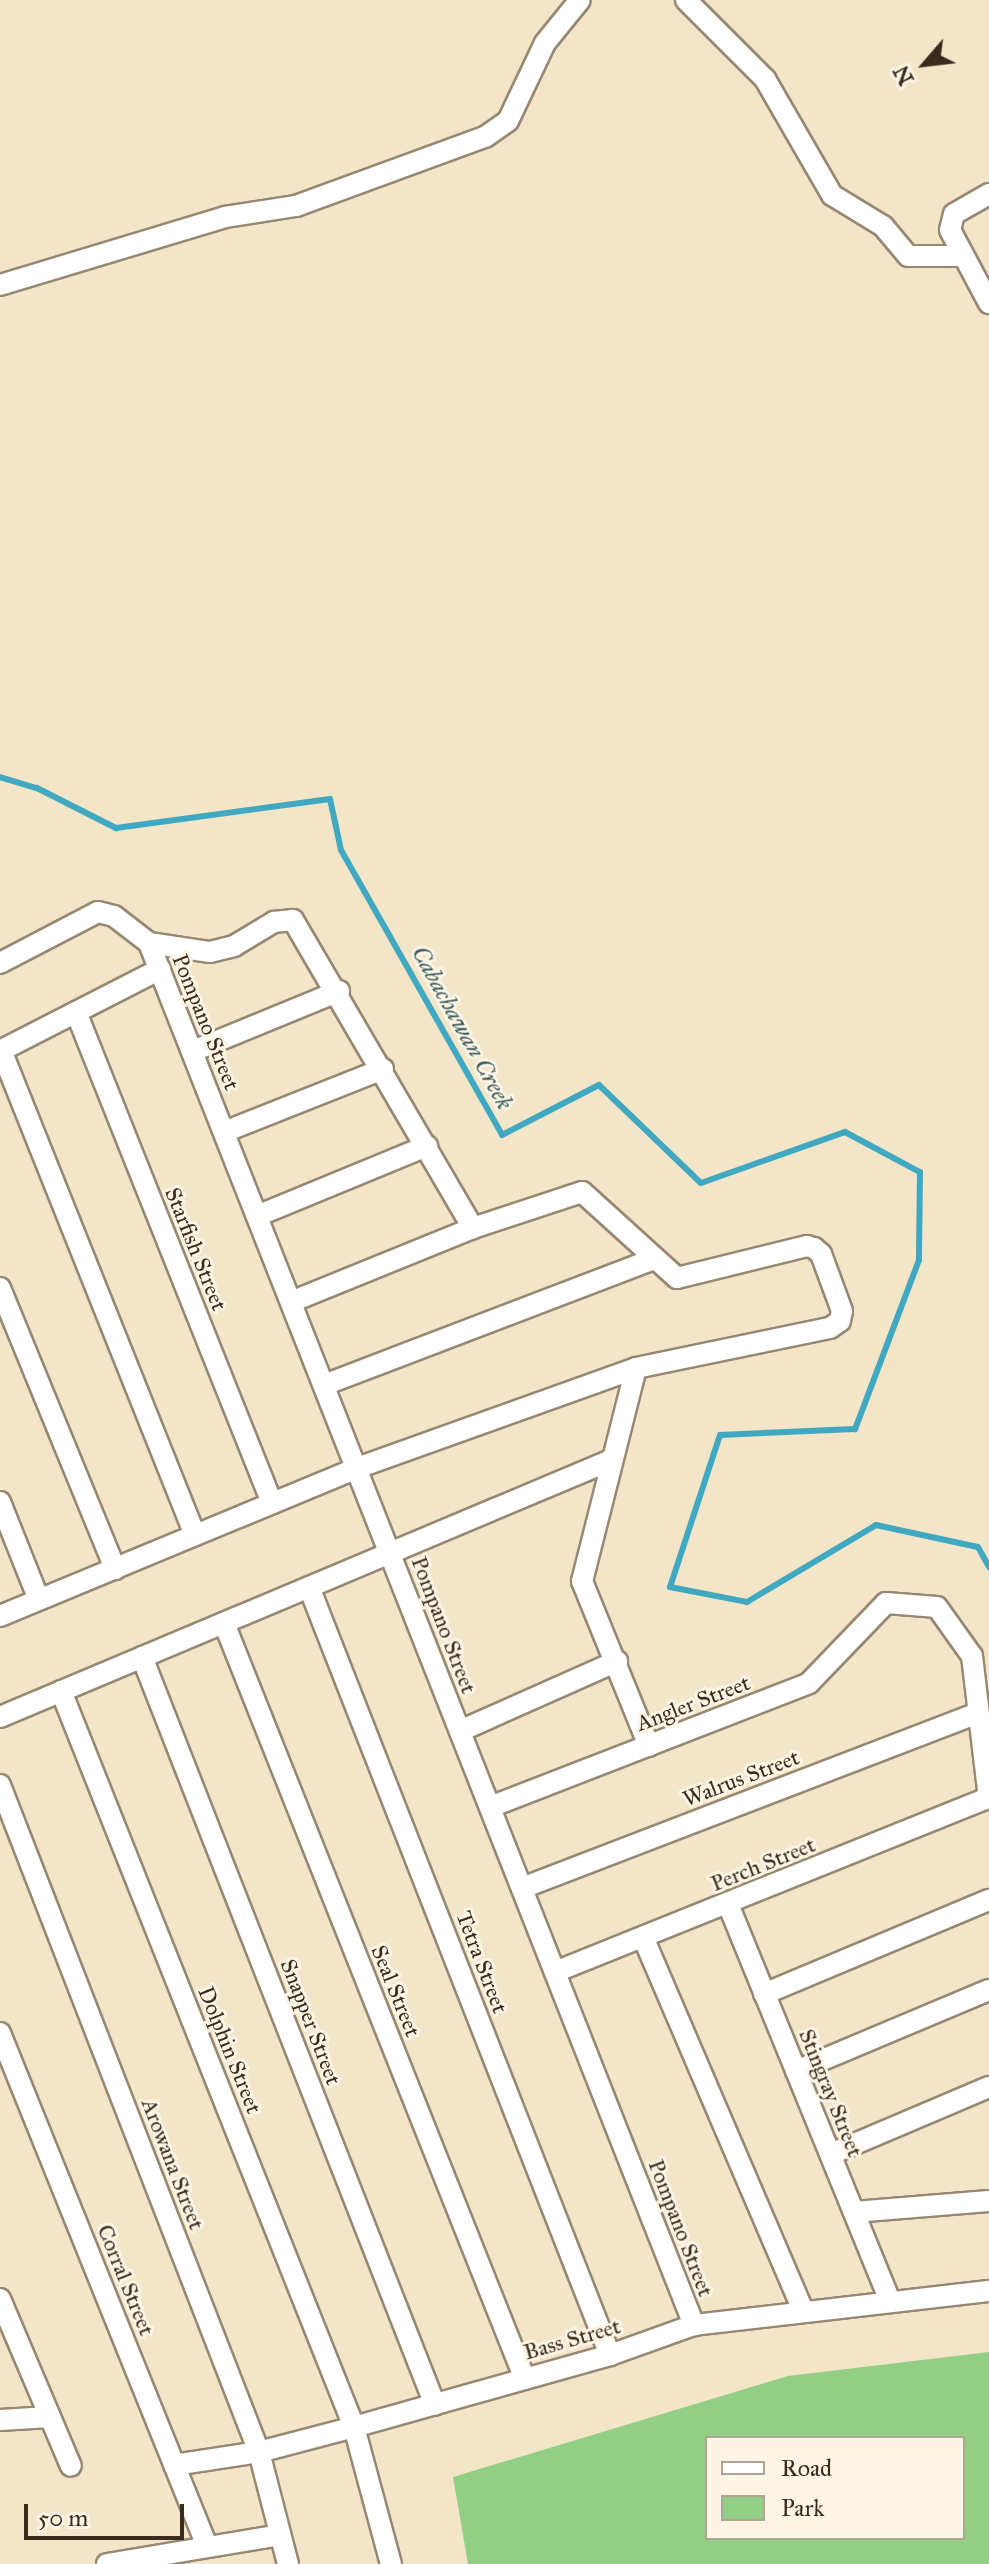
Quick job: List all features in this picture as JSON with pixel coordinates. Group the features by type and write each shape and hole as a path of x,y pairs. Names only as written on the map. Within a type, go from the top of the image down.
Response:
{"street":[{"path":"0,285 225,217 296,206 485,137 508,121 545,43 580,0"},
{"path":"686,0 765,79 832,195 883,226 908,256 962,256"},
{"path":"989,194 954,214 950,230 989,303"},
{"path":"0,963 98,912 114,916 149,943 210,952 234,946 274,922 293,920 339,991 473,1228"},
{"name":"Pompano Street","path":"149,943 694,2325"},
{"path":"160,969 1,1050 195,1535"},
{"path":"193,1051 339,991"},
{"name":"Starfish Street","path":"76,1012 272,1503"},
{"path":"224,1132 383,1069"},
{"path":"257,1216 427,1146"},
{"path":"0,1616 357,1468 636,1368 830,1328 840,1321 842,1311 821,1254 807,1246 684,1280 654,1259 582,1192 473,1228 291,1302"},
{"path":"324,1385 654,1259"},
{"path":"0,1288 115,1569"},
{"path":"636,1368 582,1581 649,1746"},
{"path":"0,1717 611,1460"},
{"path":"2,1512 39,1600"},
{"name":"Tetra Street","path":"309,1587 610,2355"},
{"name":"Angler Street","path":"490,1807 809,1683 886,1603 937,1607 957,1628 972,1656 977,1713"},
{"name":"Seal Street","path":"224,1623 524,2377"},
{"name":"Snapper Street","path":"142,1657 435,2405"},
{"path":"460,1731 617,1661"},
{"name":"Dolphin Street","path":"61,1691 354,2427 391,2564"},
{"path":"977,1713 988,1798"},
{"name":"Walrus Street","path":"522,1888 977,1713"},
{"name":"Arowana Street","path":"0,1785 259,2452 288,2564"},
{"name":"Perch Street","path":"555,1972 988,1798"},
{"path":"764,1994 989,1900"},
{"name":"Stingray Street","path":"728,1904 890,2300"},
{"path":"643,1937 803,2311"},
{"path":"796,2071 989,1990"},
{"name":"Corral Street","path":"0,2033 207,2546"},
{"path":"831,2154 989,2087"},
{"path":"854,2212 989,2201"},
{"name":"Bass Street","path":"174,2465 259,2452 354,2427 610,2355 694,2325 989,2291"},
{"path":"0,2299 71,2466"},
{"path":"0,2420 50,2417"},
{"path":"107,2564 171,2559 207,2546 280,2535"}],"green space":[{"path":"989,2352 989,2564 468,2564 453,2477 788,2376"}],"waterway":[{"name":"Cabachawan Creek","path":"0,777 37,788 116,828 330,799 341,850 502,1135 599,1085 701,1183 845,1132 920,1172 919,1260 855,1429 720,1435 670,1587 747,1602 876,1525 978,1547 989,1567"}]}
